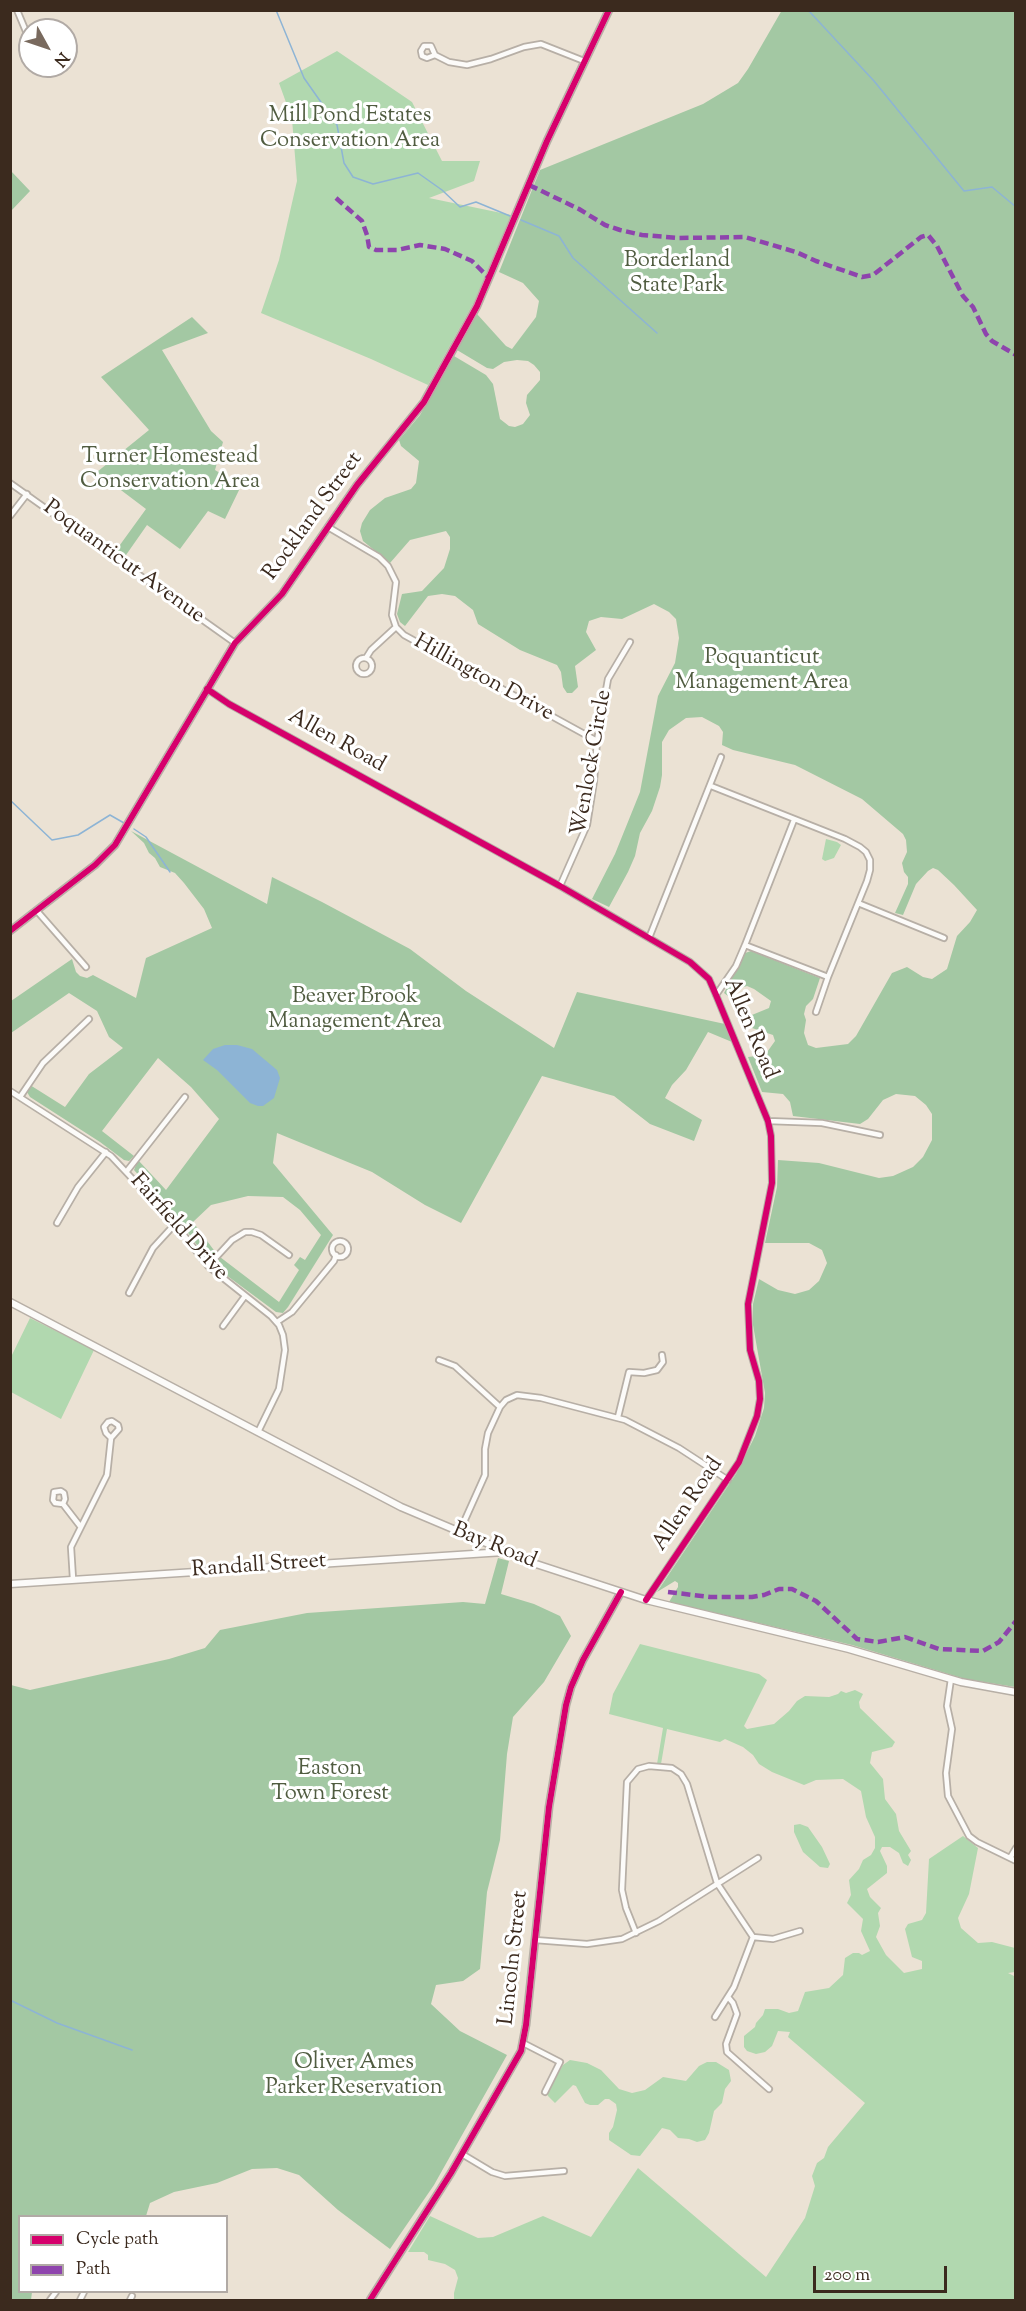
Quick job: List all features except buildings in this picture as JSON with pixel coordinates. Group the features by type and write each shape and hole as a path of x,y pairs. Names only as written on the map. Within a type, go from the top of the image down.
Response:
{"street":[{"name":"Rockland Street","path":"10,931 96,865 115,845 132,820 235,643 282,594 357,485 424,402 475,310 547,141 609,10"},
{"path":"435,55 457,64 475,64 524,47 541,44 584,61"},
{"name":"Poquanticut Avenue","path":"10,483 235,643"},
{"path":"10,516 27,494"},
{"name":"Hillington Drive","path":"328,527 379,557 388,566 396,582 392,615 396,627 404,635 597,741"},
{"path":"366,658 371,650 396,627"},
{"name":"Wenlock Circle","path":"560,886 587,825 597,741 608,679 630,642"},
{"name":"Allen Road","path":"207,689 229,704 560,886 702,971 709,979 768,1121 772,1183 748,1304 750,1350 759,1382 760,1399 757,1416 741,1458 646,1600"},
{"path":"649,938 721,757"},
{"path":"711,786 845,839 866,852 870,860 870,870 816,1012"},
{"path":"716,995 736,966 794,820"},
{"path":"858,903 944,938"},
{"path":"37,911 86,967"},
{"path":"745,945 828,977"},
{"path":"20,1097 43,1063 89,1019"},
{"name":"Fairfield Drive","path":"10,1091 106,1152 127,1171 175,1224 208,1266 277,1322"},
{"path":"127,1171 185,1097"},
{"path":"768,1121 822,1123 880,1135"},
{"path":"57,1223 78,1187 106,1152"},
{"path":"129,1293 153,1248 175,1224"},
{"path":"208,1266 232,1240 245,1232 261,1234 290,1255"},
{"path":"258,1432 275,1400 280,1385 285,1345 282,1330 277,1322 292,1312 334,1261 336,1255"},
{"path":"223,1326 245,1296"},
{"name":"Bay Road","path":"10,1302 395,1504 555,1572 646,1600 849,1649 951,1679 1016,1692"},
{"path":"618,1417 629,1372 644,1373 657,1370 663,1362 662,1355"},
{"path":"439,1360 455,1366 500,1407"},
{"path":"459,1533 485,1474 485,1449 488,1433 500,1407 512,1396 525,1395 618,1417 678,1448 728,1480"},
{"path":"73,1579 71,1546 107,1475 111,1437"},
{"path":"63,1504 80,1526"},
{"name":"Randall Street","path":"10,1584 507,1552"},
{"name":"Lincoln Street","path":"370,2301 517,2061 523,2043 549,1807 566,1705 579,1668 621,1592"},
{"path":"951,1679 947,1706 952,1729 946,1773 948,1796 969,1836 1013,1860 1016,1848"},
{"path":"636,1933 622,1890 627,1782 638,1769 661,1766 672,1768 681,1774 687,1784 717,1883 753,1937"},
{"path":"535,1940 587,1944 608,1943 636,1933 659,1921 758,1858"},
{"path":"753,1937 773,1939 800,1931"},
{"path":"715,2017 734,1987 753,1937"},
{"path":"728,1997 737,2014 726,2044 727,2052 769,2089"},
{"path":"523,2043 560,2062 545,2092"},
{"path":"462,2154 488,2170 505,2176 564,2171"}],"green space":[{"path":"782,10 1015,11 1015,1687 965,1679 852,1645 669,1602 678,1587 675,1581 657,1592 736,1474 755,1436 764,1408 765,1393 753,1325 753,1304 759,1279 778,1290 795,1294 809,1290 819,1281 827,1263 822,1250 809,1243 765,1243 777,1187 778,1160 819,1163 879,1178 893,1176 913,1167 923,1157 932,1140 932,1114 926,1105 915,1096 896,1094 883,1100 868,1119 860,1124 793,1116 790,1102 783,1094 762,1092 748,1057 765,1055 775,1041 773,1035 740,1024 747,1017 769,1008 771,1001 747,986 735,990 728,996 724,993 745,953 751,951 820,978 813,999 806,1006 804,1014 806,1020 804,1033 808,1045 816,1048 848,1044 856,1036 892,973 907,967 923,977 932,979 947,969 957,936 977,910 954,885 933,868 916,884 903,915 895,913 908,884 908,877 902,863 907,852 903,834 862,799 795,765 733,750 722,745 723,732 719,726 702,717 686,718 669,730 662,742 660,787 652,811 640,833 635,856 628,872 609,907 592,899 615,854 640,792 658,696 675,663 679,638 676,619 669,612 654,604 622,619 601,617 589,621 586,632 596,650 575,666 578,687 572,693 567,693 557,665 520,650 478,624 473,610 455,596 442,594 428,596 405,626 400,622 397,614 402,594 422,591 444,568 450,549 450,537 446,531 410,540 390,563 363,541 360,531 370,510 385,498 411,489 416,483 419,461 401,446 399,440 420,415 454,356 486,375 493,384 500,419 509,426 515,427 523,424 530,415 526,403 527,395 540,380 540,372 534,365 528,361 517,360 504,362 493,369 487,368 457,350 477,314 506,346 512,349 536,317 539,301 523,283 499,272 540,170 703,104 738,83"},
{"name":"Mill Pond Estates Conservation Area","path":"337,51 412,102 442,161 480,161 474,181 429,198 511,215 474,302 428,385 261,313 279,260 297,181 292,119 279,83"},
{"path":"11,171 30,191 11,211"},
{"name":"Turner Homestead Conservation Area","path":"192,317 208,333 162,350 211,431 223,442 215,470 241,486 225,519 208,511 180,549 147,525 126,555 127,561 111,550 117,549 146,509 97,472 149,430 101,377"},
{"name":"Beaver Brook Management Area","path":"131,831 267,904 272,877 322,902 410,949 466,991 554,1048 577,992 725,1024 732,1042 708,1032 686,1070 672,1085 665,1098 702,1120 694,1141 650,1124 614,1096 542,1076 461,1223 425,1205 372,1172 277,1133 273,1163 333,1235 288,1307 283,1313 276,1312 218,1269 217,1261 220,1257 279,1302 299,1270 294,1265 300,1257 305,1260 321,1235 300,1210 283,1197 248,1196 211,1205 193,1222 216,1253 210,1257 205,1256 178,1219 134,1170 138,1160 166,1190 219,1119 191,1087 158,1058 102,1131 134,1156 129,1161 124,1160 30,1097 27,1092 30,1085 65,1107 89,1074 123,1048 109,1037 97,1011 69,993 11,1033 11,1001 72,959 76,972 80,976 87,978 93,975 136,998 146,958 212,928 204,909 184,883 175,873 160,867 144,843"},
{"path":"826,839 841,845 834,858 825,861 822,859"},
{"path":"30,1318 94,1350 61,1419 11,1392 11,1357"},
{"path":"498,1558 509,1561 501,1594 534,1604 560,1616 571,1636 544,1682 513,1717 507,1754 500,1840 487,1892 480,1969 463,1981 436,1985 431,2004 460,2031 507,2055 434,2185 390,2249 338,2210 299,2175 277,2168 252,2169 217,2183 174,2192 150,2203 146,2215 18,2215 18,2293 32,2293 31,2300 11,2300 11,1685 30,1690 169,1659 205,1648 220,1630 307,1613 463,1602 485,1604"},
{"path":"640,1644 759,1674 767,1680 744,1726 747,1729 774,1724 805,1696 829,1697 841,1691 846,1693 855,1690 863,1694 859,1702 860,1708 895,1742 892,1747 872,1752 870,1763 883,1779 885,1799 896,1814 899,1831 911,1851 908,1855 911,1860 908,1866 903,1863 899,1853 890,1847 882,1847 880,1851 887,1866 887,1873 867,1889 870,1897 881,1908 878,1913 880,1926 876,1937 886,1955 904,1973 922,1969 922,1961 912,1957 905,1929 908,1924 922,1920 926,1913 929,1859 963,1836 978,1848 969,1894 958,1918 961,1928 978,1943 992,1942 1015,1948 1015,1972 1008,1973 1016,1977 1015,2300 454,2300 458,2278 455,2270 445,2264 428,2260 428,2255 424,2252 408,2252 430,2216 478,2238 493,2237 543,2216 591,2237 638,2168 766,2277 805,2218 815,2186 812,2176 817,2163 824,2158 828,2147 865,2103 788,2037 790,2032 778,2031 772,2046 765,2052 756,2054 747,2051 744,2047 744,2036 755,2027 765,2009 778,2009 789,2013 798,2011 805,1992 829,1988 843,1975 845,1958 853,1953 862,1955 870,1951 861,1931 863,1919 847,1903 851,1895 849,1880 875,1848 875,1837 866,1817 861,1791 843,1779 816,1780 804,1785 772,1772 759,1764 743,1747 725,1739 720,1742 667,1729 661,1764 657,1764 663,1728 609,1714 613,1694"},
{"path":"800,1824 808,1827 822,1847 830,1864 828,1868 820,1867 803,1852 794,1832 794,1825"},
{"path":"570,2060 587,2063 601,2070 619,2089 632,2093 645,2090 663,2077 686,2081 699,2066 707,2062 716,2062 729,2070 731,2081 725,2089 722,2103 714,2111 705,2140 697,2142 678,2138 670,2130 662,2128 640,2156 631,2155 609,2140 609,2133 613,2127 617,2110 616,2104 609,2099 605,2099 598,2105 590,2105 585,2103 576,2086 573,2085 555,2103 548,2096 547,2092 563,2065"}],"water":[{"path":"225,1045 252,1049 277,1070 280,1078 274,1098 263,1106 250,1103 217,1070 203,1060 213,1049"}],"waterway":[{"path":"276,10 304,78 337,125 344,163 353,177 373,184 418,173 442,190 460,207 476,202 510,216"},
{"path":"808,10 874,81 964,191 992,187 1016,207"},
{"path":"521,220 559,236 573,258 657,333"},
{"path":"10,800 52,840 78,835 110,815 124,823"},
{"path":"134,829 146,837 170,872"},
{"path":"10,2000 57,2023 132,2050"}],"marked path":[{"path":"529,185 579,209 605,225 620,230 642,235 679,238 745,237 796,252 862,277 873,275 921,237 928,235 937,246 963,296 973,307 986,334 992,341 1016,355"},
{"path":"336,198 362,221 369,247 376,250 397,250 420,245 445,249 472,261 489,278"},
{"path":"668,1592 710,1597 752,1597 779,1589 792,1589 816,1601 857,1639 878,1642 905,1637 939,1649 983,1651 999,1642 1016,1621"}],"cycle path":[{"path":"10,931 95,865 115,845 235,643 282,594 357,485 424,402 477,306 547,141 609,10"},
{"path":"207,689 229,704 560,886 690,962 709,979 768,1121 771,1136 772,1183 748,1304 750,1350 759,1381 760,1399 757,1416 739,1462 646,1600"},
{"path":"370,2300 451,2173 521,2051 526,2025 549,1807 566,1705 583,1660 621,1592"}],"park label":[{"name":"Borderland State Park","path":"677,274"},
{"name":"Poquanticut Management Area","path":"762,672"},
{"name":"Easton Town Forest","path":"330,1782"},
{"name":"Oliver Ames Parker Reservation","path":"354,2076"}]}
